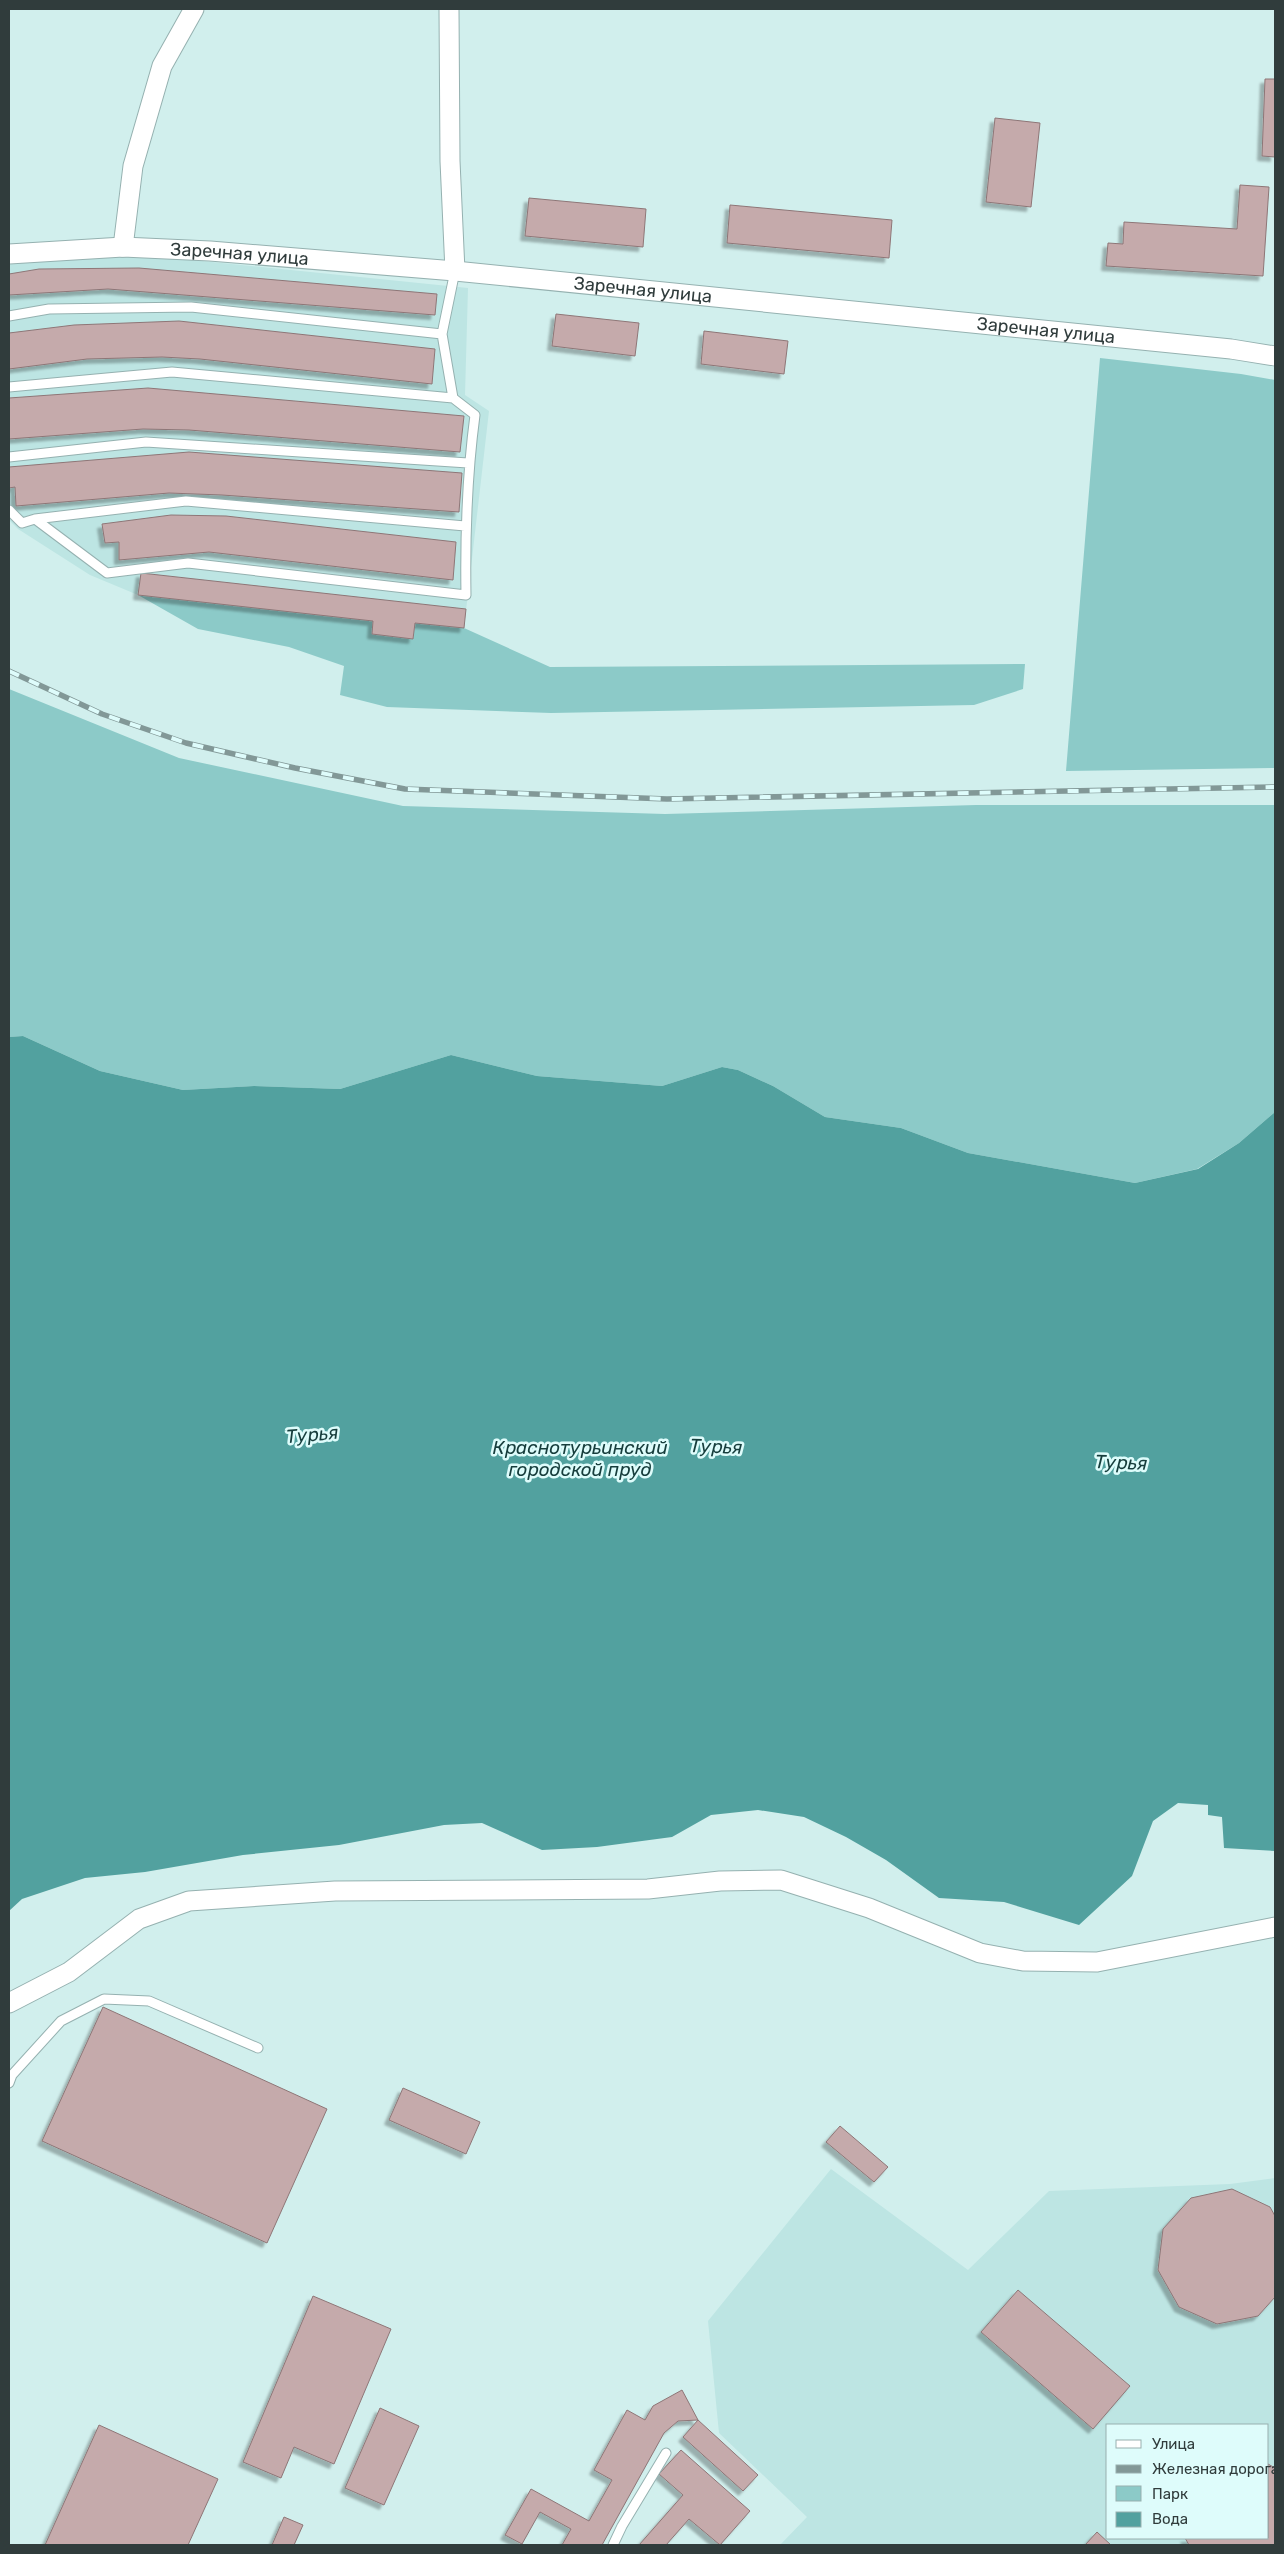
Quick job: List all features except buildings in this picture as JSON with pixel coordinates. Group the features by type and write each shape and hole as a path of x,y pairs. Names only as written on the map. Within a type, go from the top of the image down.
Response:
{"street":[{"path":"123,247 133,166 162,66 194,9"},
{"path":"449,9 450,161 455,272"},
{"name":"Заречная улица","path":"9,254 123,247 210,251 455,272 1231,349 1275,356"},
{"path":"9,2003 70,1972 139,1919 189,1901 336,1891 648,1889 720,1881 780,1880 869,1908 980,1953 1024,1961 1097,1962 1275,1927"}],"lane":[{"path":"453,398 442,334 455,272"},
{"path":"9,316 48,309 191,307 442,334"},
{"path":"9,387 172,372 453,398 475,415 468,463 464,526 466,595 188,563 108,573 35,519"},
{"path":"9,458 146,442 468,463"},
{"path":"9,510 22,523 35,519 186,501 464,526"},
{"path":"9,2083 12,2075 61,2021 104,1999 149,2001 258,2048"},
{"path":"613,2545 622,2526 666,2453"}],"shaded area":[{"path":"123,253 468,288 465,395 489,411 464,628 415,623 413,639 372,634 373,621 138,595 90,575 18,529 9,520 9,261"},
{"path":"831,2169 968,2270 1049,2191 1230,2184 1275,2178 1275,2545 780,2545 807,2517 719,2433 708,2321"}],"green space":[{"path":"1100,358 1241,374 1275,380 1275,768 1066,771"},
{"path":"138,595 373,621 372,634 413,639 415,623 464,628 550,667 1025,664 1023,689 974,705 551,713 387,707 340,695 344,666 289,647 198,629"},
{"path":"9,689 179,758 403,806 665,814 976,805 1275,805 1275,1112 1239,1143 1197,1169 1135,1183 968,1153 901,1128 825,1117 773,1086 738,1070 722,1067 662,1086 537,1076 451,1055 340,1089 254,1086 183,1090 100,1071 23,1036 9,1037"}],"water":[{"name":"Краснотурьинский городской пруд","path":"23,1036 100,1071 183,1090 254,1086 340,1089 451,1055 537,1076 662,1086 722,1067 738,1070 773,1086 825,1117 901,1128 968,1153 1135,1183 1198,1169 1239,1143 1275,1112 1275,1851 1224,1848 1222,1817 1208,1815 1208,1805 1178,1803 1153,1821 1132,1876 1079,1925 1004,1902 939,1898 886,1860 846,1837 804,1817 758,1810 711,1815 672,1837 597,1847 542,1850 482,1823 444,1825 339,1845 243,1855 145,1872 85,1878 22,1899 9,1911 9,1037"}],"railway":[{"path":"9,671 102,714 186,743 295,768 405,789 667,799 1275,787"}],"water label":[{"name":"Турья","path":"312,1434"},
{"name":"Турья","path":"716,1446"},
{"name":"Турья","path":"1121,1462"}]}
